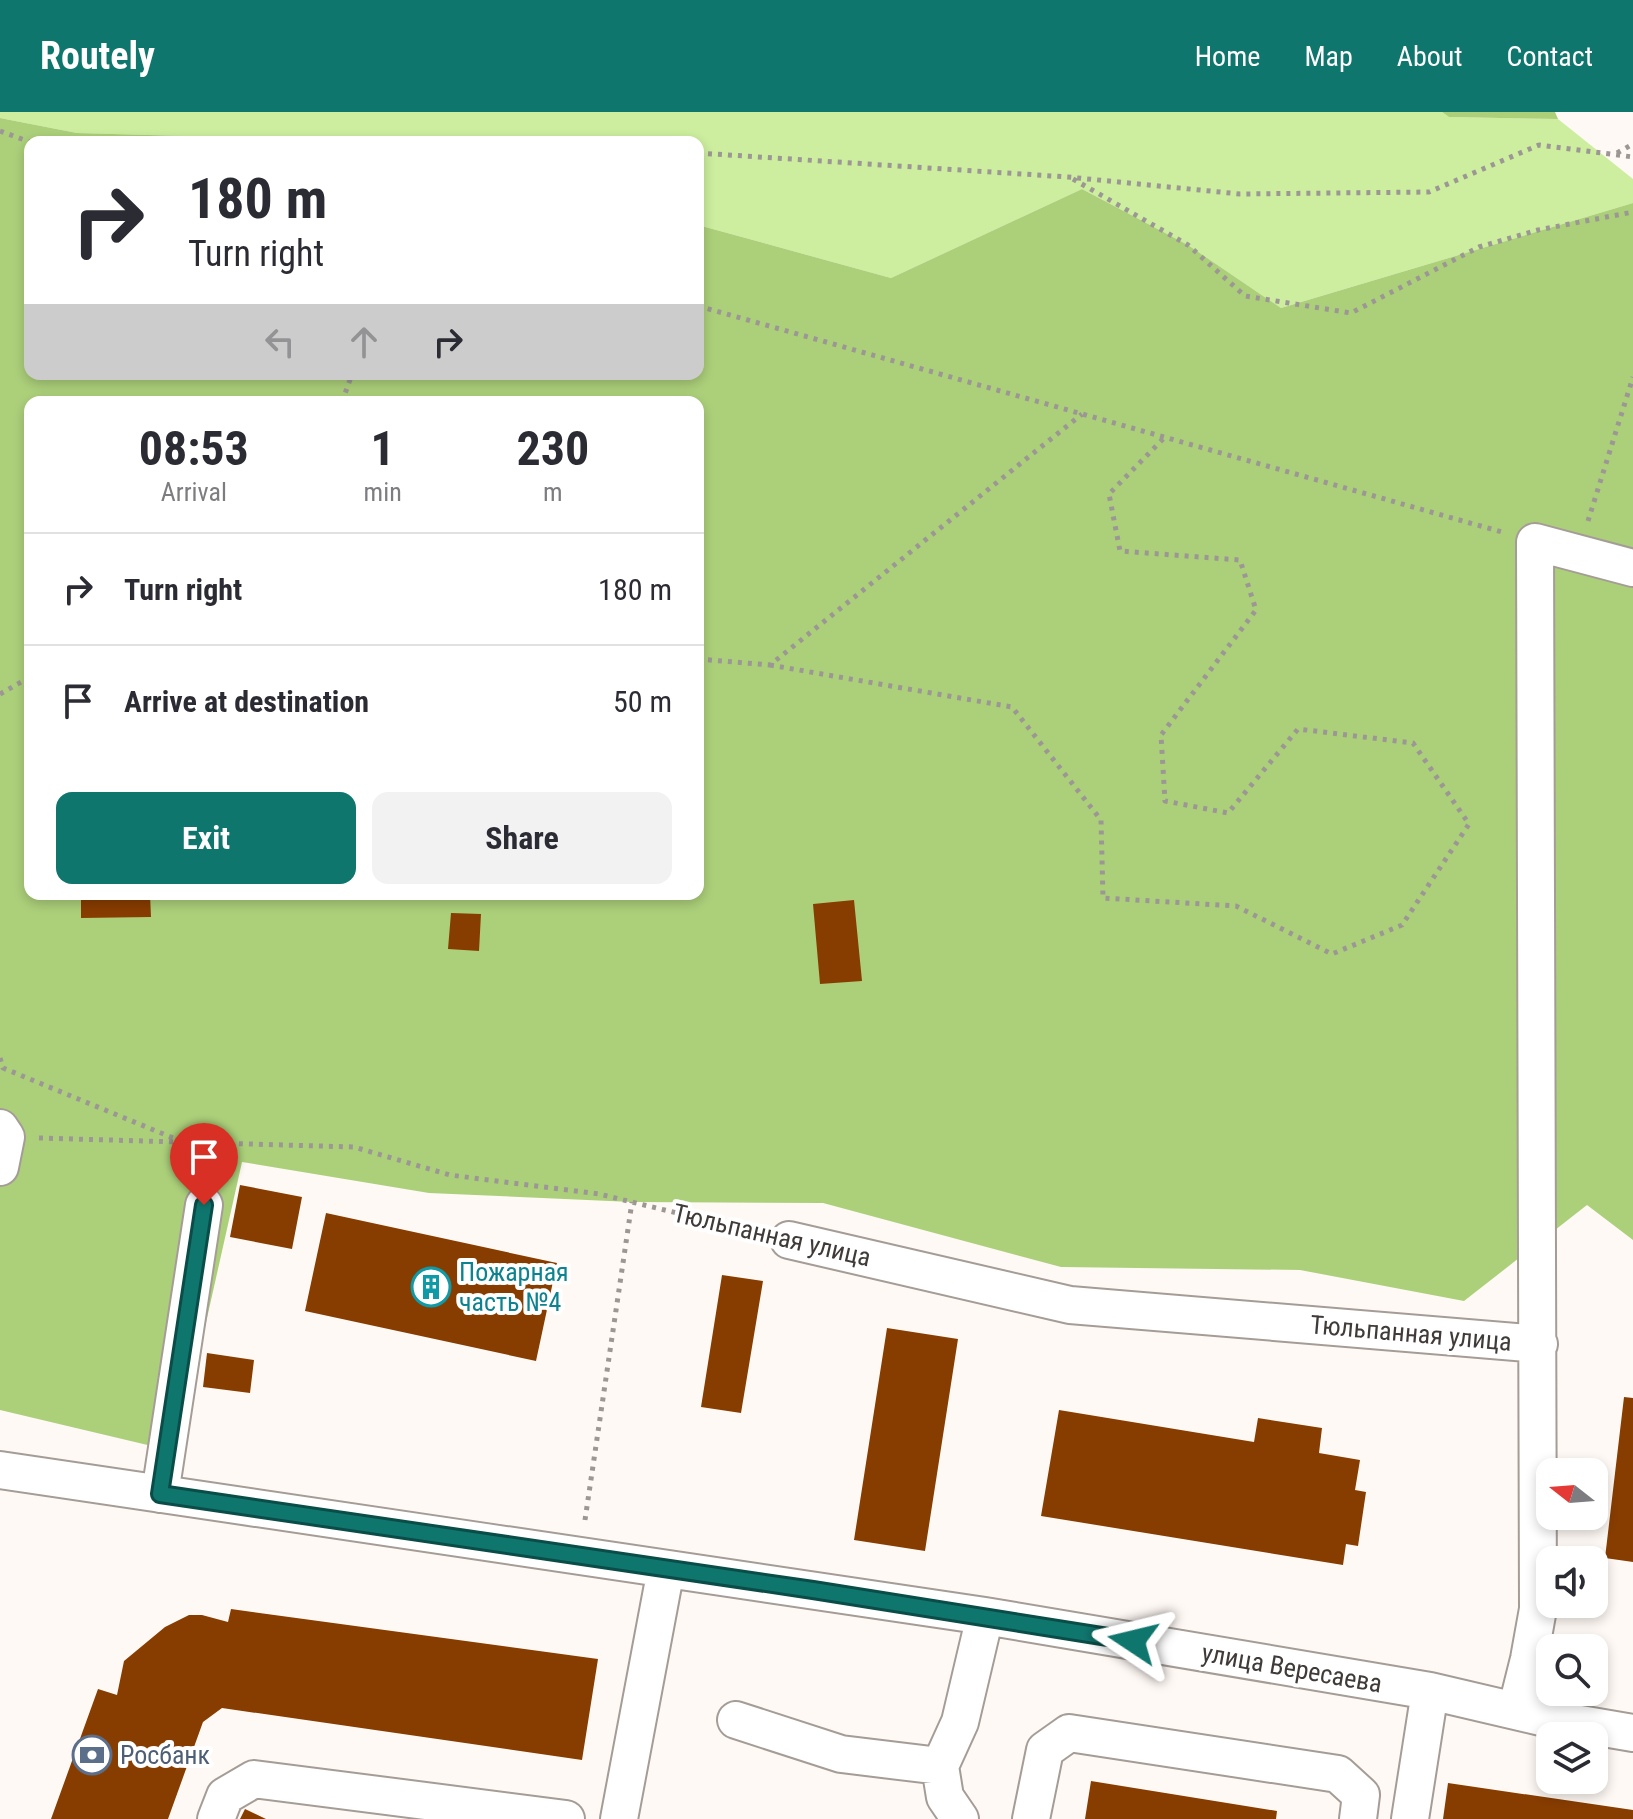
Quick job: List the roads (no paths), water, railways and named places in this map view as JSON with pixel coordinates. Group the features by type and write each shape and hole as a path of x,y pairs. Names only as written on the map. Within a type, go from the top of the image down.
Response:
{"street":[{"path":"1516,1711 1538,1609 1535,542 1633,568"},
{"path":"160,1494 204,1205"},
{"name":"Тюльпанная улица","path":"789,1240 1070,1305 1539,1344"},
{"name":"улица Вересаева","path":"0,1470 985,1616 1430,1691 1633,1733"},
{"path":"619,1819 666,1569"},
{"path":"960,1819 945,1797 940,1766 960,1722 985,1616"},
{"path":"1031,1819 1045,1750 1069,1733 1338,1774 1360,1807 1411,1811 1430,1691"},
{"path":"736,1720 841,1754 940,1766"},
{"path":"216,1819 225,1796 254,1779 566,1819"}],"place":[{"name":"Пожарная часть №4","path":"431,1287"},
{"name":"Росбанк","path":"92,1755"}]}
